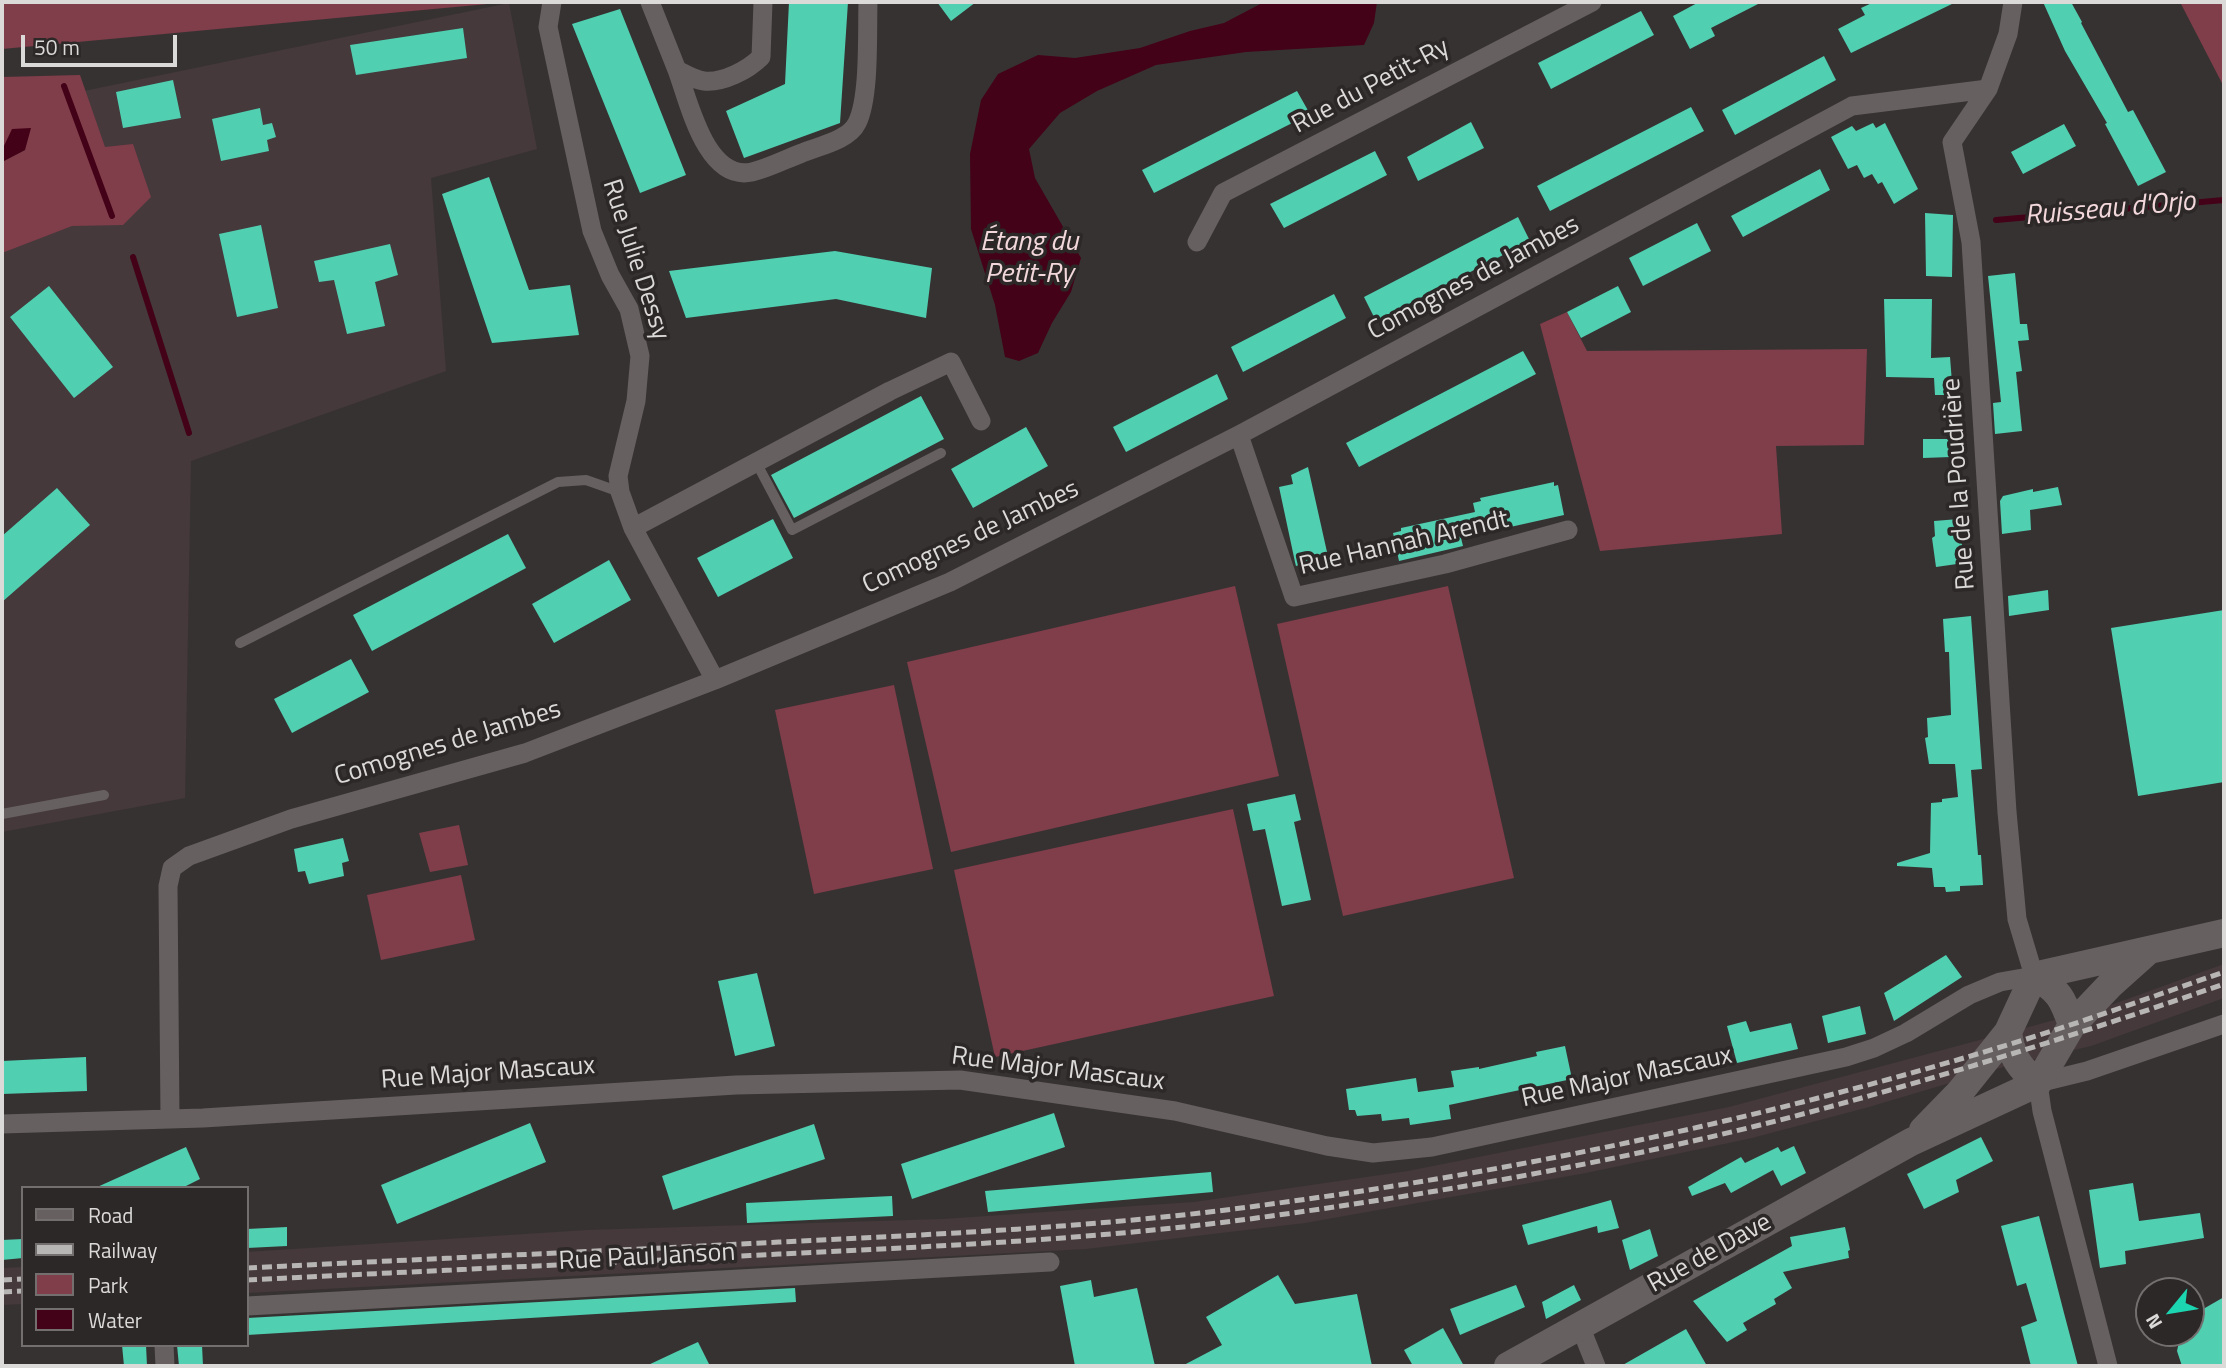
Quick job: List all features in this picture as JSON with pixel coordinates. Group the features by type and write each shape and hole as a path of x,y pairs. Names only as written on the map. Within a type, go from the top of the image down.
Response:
{"main road":[{"path":"2034,976 2224,933"},
{"path":"2008,1032 2012,1055 2021,1070 2038,1083 2072,1025 2110,985 2148,951"},
{"path":"2034,976 2053,987 2064,1001 2072,1025"},
{"name":"Rue de Dave","path":"1911,1142 1960,1092 2008,1032 2034,976"},
{"name":"Rue de Dave","path":"1508,1366 1911,1142 2038,1083"}],"street":[{"name":"Rue Julie Dessy","path":"552,2 548,27 592,231 610,275 629,309 640,356 636,401 618,475 620,492 633,528 715,680"},
{"path":"650,2 708,151 721,164 737,172 751,172 771,165 842,137 855,127 863,109 869,2"},
{"path":"677,70 703,81 721,80 752,66 761,57 763,2"},
{"name":"Rue du Petit-Ry","path":"1197,242 1223,193 1592,2"},
{"name":"Rue de la Poudrière","path":"2013,2 2008,34 1988,89 1952,142 1971,242 2007,812 2017,919 2034,976"},
{"name":"Comognes de Jambes","path":"170,1119 167,886 172,868 189,856 291,819 525,753 715,680 950,582 1239,435 1852,106 1988,89"},
{"path":"633,528 925,373 951,362 981,421"},
{"name":"Rue Hannah Arendt","path":"1239,435 1294,597 1446,564 1568,530"},
{"name":"Rue Major Mascaux","path":"2,1124 170,1119 736,1085 960,1080 1175,1111 1327,1146 1373,1153 1432,1147 1846,1057 1906,1033 1969,995 2000,982 2034,976"},
{"path":"2108,1366 2042,1111 2038,1083 2087,1071 2224,1024"},
{"name":"Rue Paul Janson","path":"248,1306 1050,1262"},
{"path":"1580,1326 1596,1366"},
{"path":"164,1347 166,1366"}],"lane":[{"path":"755,462 792,530 941,453"},
{"path":"240,643 558,482 586,480 620,492"},
{"path":"2,814 104,795"}],"shaded area":[{"path":"509,3 537,149 431,178 446,371 191,461 185,798 2,832 2,108"},
{"path":"2224,964 2224,998 2091,1046 2010,1065 1752,1138 1586,1173 1305,1223 1086,1249 248,1293 248,1252 587,1230 943,1219 1194,1202 1408,1171 1729,1107 2111,1005"},
{"path":"21,1267 21,1304 2,1305 2,1268"}],"green space":[{"path":"2,2 509,2 2,49"},
{"path":"2180,2 2224,2 2224,87"},
{"path":"80,75 105,147 133,144 151,197 123,225 72,226 2,253 2,162 25,150 2,150 2,77"},
{"path":"1567,312 1587,351 1867,349 1864,445 1776,446 1782,534 1600,551 1540,324"},
{"path":"1235,586 1279,776 951,852 907,662"},
{"path":"1448,586 1514,878 1343,916 1277,624"},
{"path":"894,685 933,869 814,894 775,710"},
{"path":"1233,809 1274,996 995,1057 954,870"},
{"path":"459,825 468,865 430,872 419,833"},
{"path":"461,875 475,940 381,960 367,895"}],"water":[{"name":"Étang du Petit-Ry","path":"1264,2 1377,2 1374,23 1364,45 1246,52 1156,65 1097,91 1060,113 1029,149 1035,178 1081,258 1071,292 1038,353 1019,361 1005,357 995,305 971,229 970,154 981,100 998,74 1038,55 1075,58 1140,48 1224,23"},
{"path":"31,128 25,150 2,162 2,150 12,129"}],"building":[{"path":"789,2 848,2 840,123 744,158 726,111 785,84"},
{"path":"937,2 976,2 951,21"},
{"path":"1699,2 1762,2 1711,28 1715,36 1690,49 1673,16"},
{"path":"1874,2 1956,2 1851,53 1838,29 1865,15 1861,8"},
{"path":"2043,2 2071,2 2128,112 2133,110 2166,172 2138,186 2105,124 2107,123 2065,51"},
{"path":"620,9 686,175 640,193 572,24"},
{"path":"1641,11 1654,35 1551,89 1538,63"},
{"path":"463,28 467,58 356,75 350,45"},
{"path":"1824,56 1836,80 1735,135 1722,110"},
{"path":"173,80 181,118 123,128 116,92"},
{"path":"1297,91 1310,114 1154,193 1142,170"},
{"path":"1691,107 1704,131 1550,211 1537,186"},
{"path":"260,108 263,125 272,123 276,137 267,140 269,151 221,161 212,119"},
{"path":"1471,122 1484,148 1418,181 1407,157"},
{"path":"1873,123 1876,128 1885,123 1918,189 1894,204 1882,182 1878,184 1872,174 1864,178 1857,165 1848,169 1831,137 1852,126 1856,131"},
{"path":"2064,124 2076,146 2023,174 2011,152"},
{"path":"1375,151 1387,175 1284,228 1270,204"},
{"path":"1820,169 1830,190 1743,237 1731,216"},
{"path":"489,177 529,290 570,285 579,335 492,343 442,194"},
{"path":"1925,213 1953,215 1952,277 1926,276"},
{"path":"1518,217 1530,241 1376,321 1364,297"},
{"path":"1697,223 1711,251 1643,286 1629,258"},
{"path":"261,225 278,308 237,317 219,234"},
{"path":"390,244 398,275 375,282 385,326 347,334 334,280 319,282 314,261"},
{"path":"835,251 932,268 926,318 836,299 686,318 669,271"},
{"path":"2015,273 2020,324 2027,324 2029,340 2018,341 2022,371 2016,372 2022,431 1995,434 1993,403 2001,402 1988,276"},
{"path":"49,286 113,367 74,398 10,317"},
{"path":"1618,286 1631,312 1581,338 1567,312"},
{"path":"1334,294 1346,318 1243,372 1231,347"},
{"path":"1884,299 1932,299 1931,358 1950,357 1953,395 1935,395 1934,378 1886,377"},
{"path":"1523,351 1536,374 1359,467 1346,443"},
{"path":"1217,374 1228,399 1126,452 1113,427"},
{"path":"921,396 944,439 794,518 771,475"},
{"path":"1026,427 1048,466 973,508 951,469"},
{"path":"1923,439 1951,439 1951,457 1923,458"},
{"path":"1308,467 1327,552 1322,553 1325,566 1301,571 1299,565 1296,566 1279,487 1293,484 1291,475"},
{"path":"1554,482 1554,486 1558,485 1564,515 1461,538 1463,546 1399,561 1393,533 1401,531 1401,528 1475,512 1473,503 1481,501 1480,498"},
{"path":"2058,487 2062,505 2030,510 2031,530 2002,534 2000,501 2003,496"},
{"path":"57,488 90,525 2,602 2,536"},
{"path":"773,519 793,558 718,597 697,558"},
{"path":"1959,519 1964,563 1936,567 1932,538 1935,536 1934,521"},
{"path":"508,534 526,568 372,651 353,615"},
{"path":"609,560 631,600 554,643 532,604"},
{"path":"2048,590 2049,610 2009,616 2008,596"},
{"path":"2224,610 2224,782 2138,796 2111,628"},
{"path":"1971,616 1982,769 1971,770 1983,885 1960,886 1960,891 1946,892 1945,887 1934,887 1932,868 1897,866 1897,863 1930,853 1931,803 1958,797 1955,764 1929,764 1925,738 1928,737 1927,718 1951,715 1949,652 1945,652 1943,619"},
{"path":"351,659 369,692 292,733 274,699"},
{"path":"1295,794 1301,820 1294,822 1311,900 1282,906 1265,829 1253,831 1247,804"},
{"path":"343,838 349,861 342,863 344,876 309,884 305,871 298,872 294,849"},
{"path":"1946,955 1962,977 1894,1021 1884,993"},
{"path":"757,973 775,1046 735,1056 718,981"},
{"path":"1860,1006 1866,1034 1828,1043 1822,1016"},
{"path":"1746,1021 1750,1032 1791,1023 1798,1049 1737,1063 1727,1026"},
{"path":"1565,1046 1572,1079 1449,1105 1451,1119 1410,1125 1409,1118 1382,1121 1381,1114 1357,1116 1355,1110 1349,1110 1346,1089 1416,1078 1418,1092 1454,1087 1451,1071 1479,1069 1537,1056 1536,1052"},
{"path":"86,1057 87,1091 2,1094 2,1061"},
{"path":"1054,1113 1065,1147 912,1199 901,1164"},
{"path":"530,1123 546,1162 397,1224 381,1185"},
{"path":"814,1124 825,1159 673,1210 662,1176"},
{"path":"1981,1137 1993,1161 1956,1180 1959,1192 1924,1209 1907,1174"},
{"path":"1794,1146 1806,1173 1781,1186 1773,1170 1731,1193 1725,1183 1692,1196 1688,1187 1741,1157 1745,1163 1778,1147 1781,1152"},
{"path":"186,1147 200,1179 186,1186 99,1186"},
{"path":"1211,1172 1213,1192 988,1212 985,1191"},
{"path":"2133,1183 2139,1221 2200,1213 2204,1238 2125,1251 2126,1264 2100,1268 2089,1190"},
{"path":"892,1196 893,1216 747,1223 746,1203"},
{"path":"1611,1200 1619,1228 1598,1233 1597,1226 1528,1245 1522,1225"},
{"path":"2039,1216 2078,1366 2031,1366 2021,1327 2037,1321 2026,1283 2017,1286 2001,1226"},
{"path":"287,1227 287,1246 248,1248 248,1229"},
{"path":"1845,1227 1849,1258 1783,1272 1792,1288 1774,1299 1776,1304 1743,1323 1747,1330 1727,1342 1693,1301 1792,1246 1790,1237"},
{"path":"1650,1229 1658,1256 1630,1270 1622,1240"},
{"path":"21,1239 21,1258 2,1260 2,1240"},
{"path":"1278,1275 1295,1304 1357,1294 1372,1366 1182,1366 1222,1345 1206,1317"},
{"path":"1091,1280 1094,1297 1137,1288 1155,1366 1075,1366 1060,1286"},
{"path":"1516,1285 1525,1307 1460,1335 1450,1309"},
{"path":"1574,1285 1581,1300 1546,1319 1542,1302"},
{"path":"795,1288 796,1302 248,1335 248,1318"},
{"path":"2224,1297 2224,1366 2182,1366 2178,1347 2205,1347 2205,1308"},
{"path":"1443,1328 1464,1366 1413,1366 1404,1350"},
{"path":"1686,1329 1707,1366 1621,1366"},
{"path":"698,1342 710,1366 646,1366 678,1351"},
{"path":"122,1347 146,1347 147,1366 124,1366"},
{"path":"177,1347 202,1347 203,1366 179,1366"}],"waterway":[{"name":"Ruisseau d'Orjo","path":"64,86 112,216"},
{"name":"Ruisseau d'Orjo","path":"1996,220 2224,200"},
{"name":"Ruisseau d'Orjo","path":"133,257 189,433"}],"railway":[{"path":"248,1268 1023,1229 1204,1213 1357,1192 1632,1142 1814,1099 2023,1040 2224,972"},
{"path":"248,1280 1023,1241 1204,1225 1329,1208 1588,1163 1780,1120 2003,1056 2224,984"},
{"path":"2,1280 21,1279"},
{"path":"2,1292 21,1291"}]}
